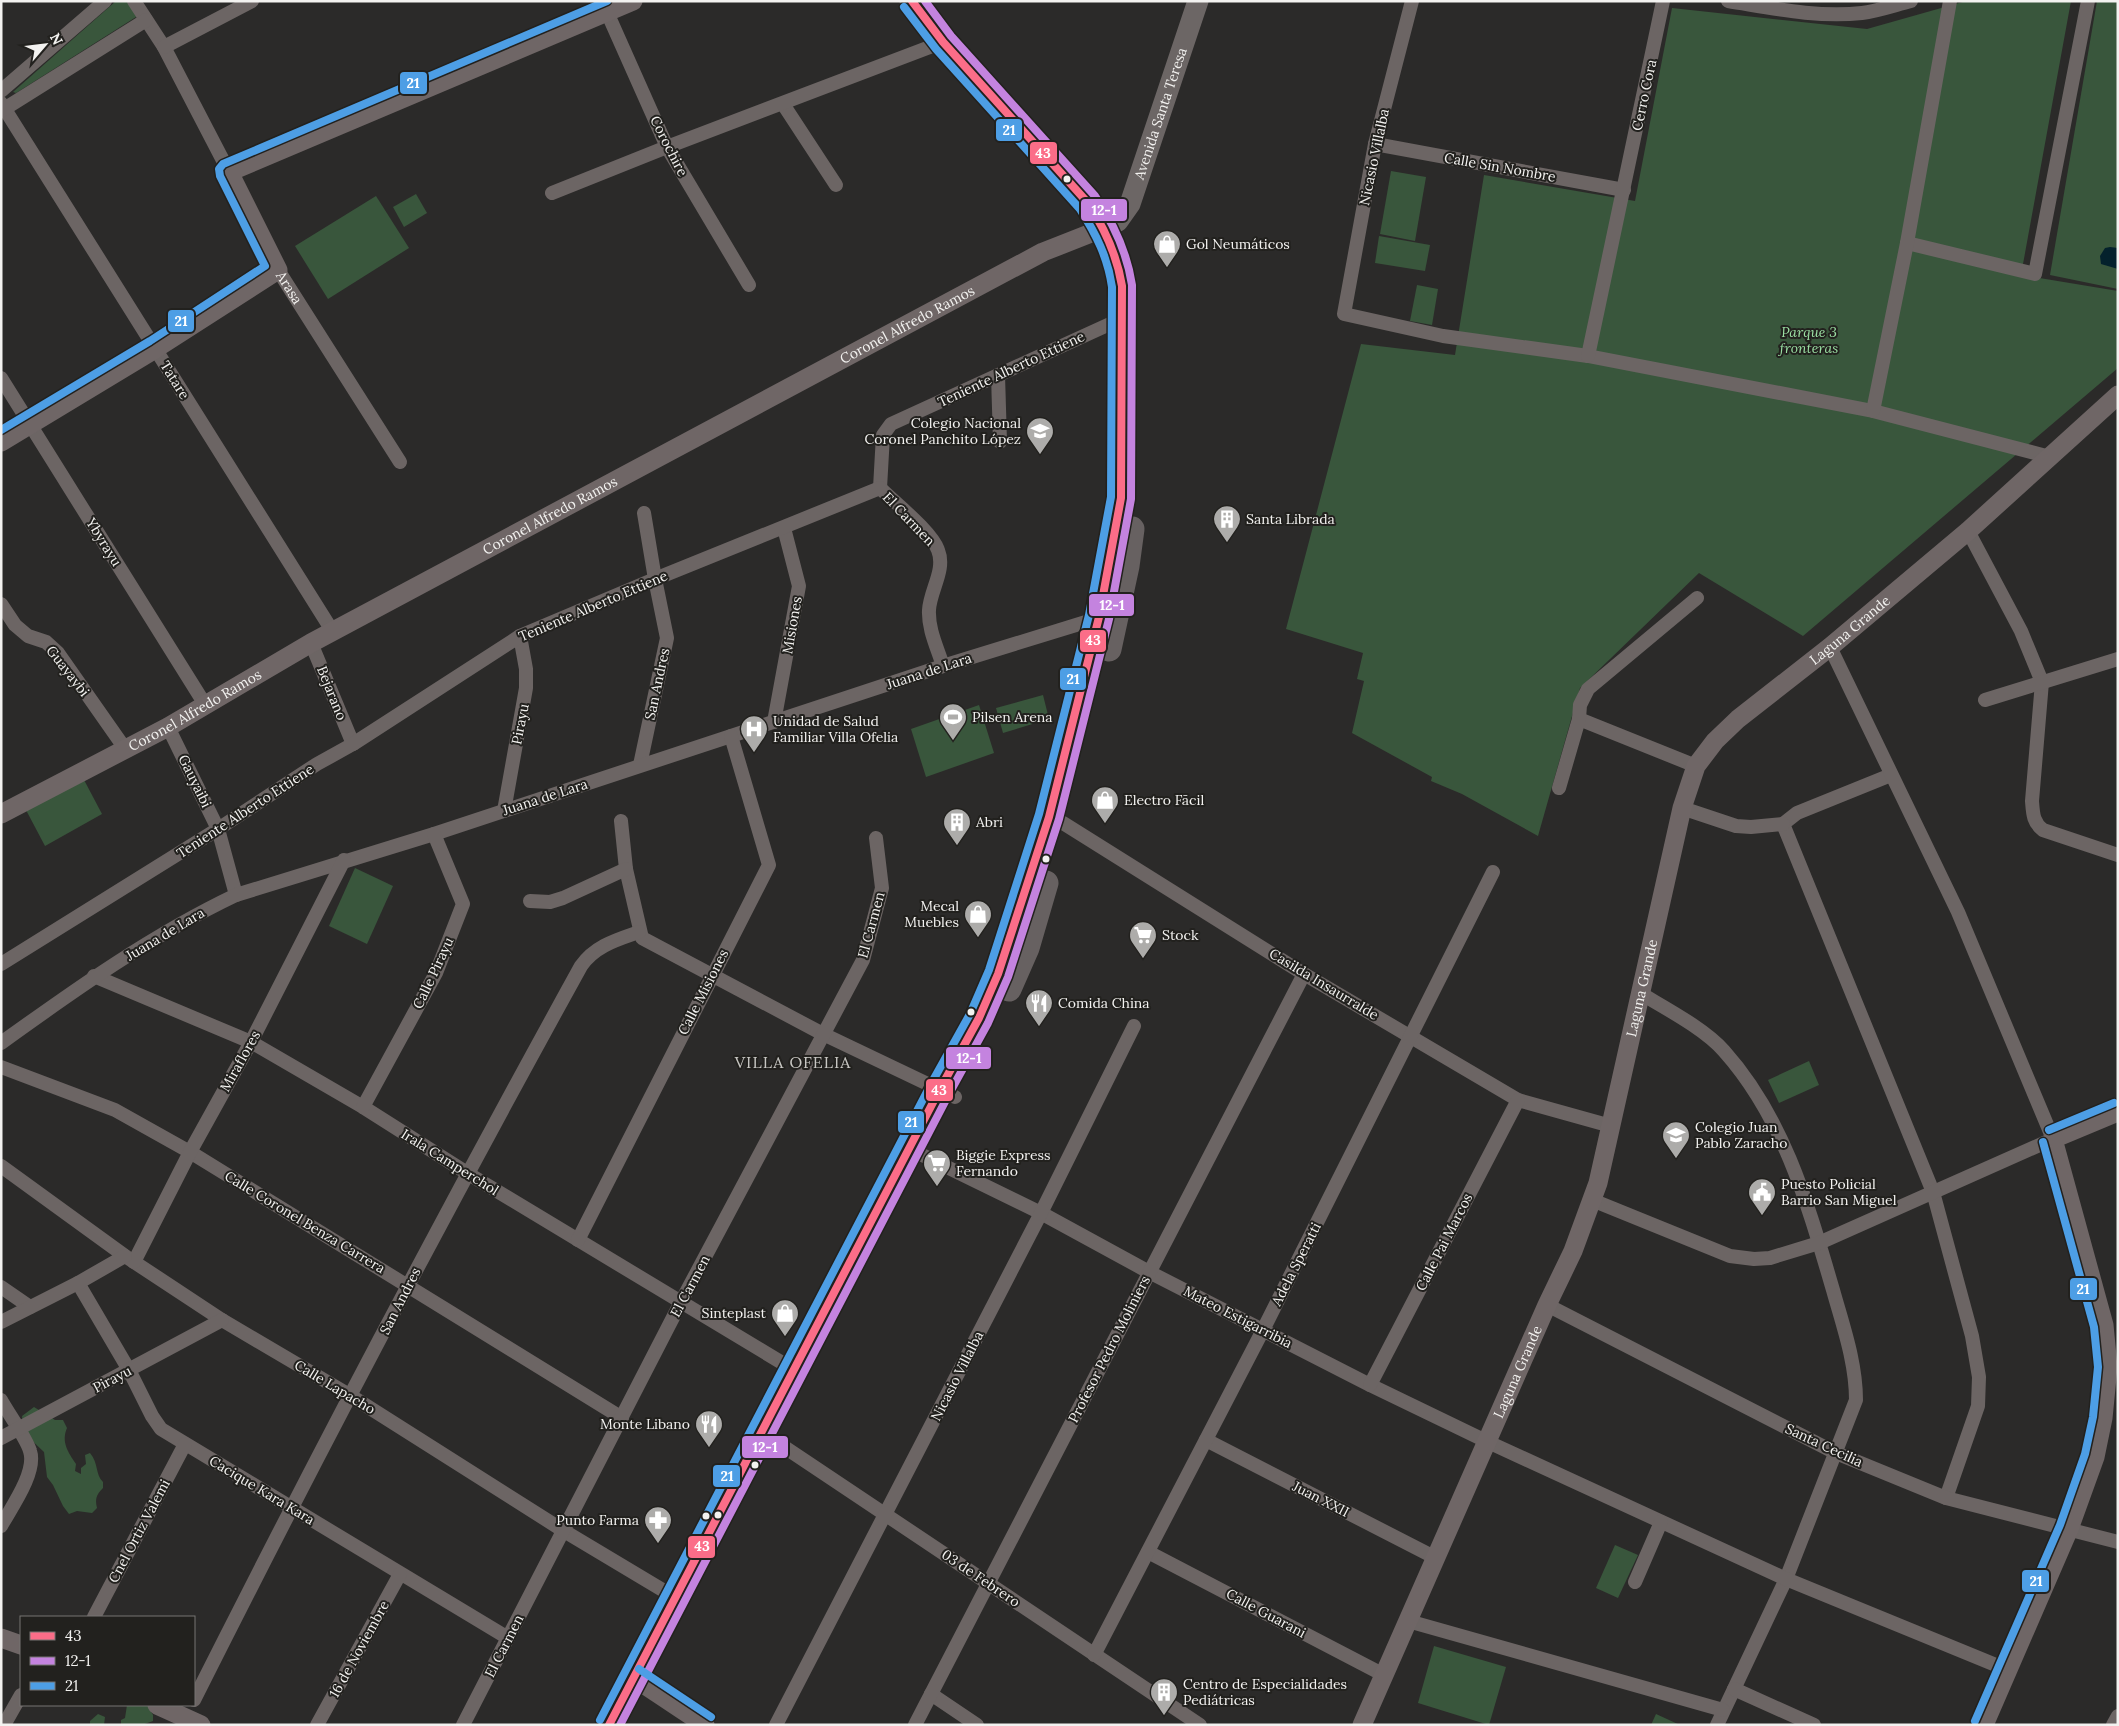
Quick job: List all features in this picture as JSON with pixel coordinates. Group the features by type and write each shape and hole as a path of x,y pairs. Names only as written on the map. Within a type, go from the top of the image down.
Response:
{"highway":[{"path":"609,1725 640,1682 947,1093 1011,986 1026,948 1036,887 1056,820 1109,616 1127,566 1136,498 1139,326 1137,277 1133,259 1111,225 1080,194 943,42 912,1"},
{"path":"931,1 966,43 1097,188 1111,225 1122,286 1123,318 1121,498 1109,616"},
{"path":"628,1725 640,1682 676,1598 769,1436 794,1370 917,1152"}],"main road":[{"path":"229,172 604,7 633,1"},
{"name":"Avenida Santa Teresa","path":"1111,225 1126,212 1136,190 1198,1"},
{"name":"Arasa","path":"229,172 278,270"},
{"name":"Coronel Alfredo Ramos","path":"1,814 168,727 311,643 1043,252 1111,225"},
{"path":"1,442 155,349 278,270"},
{"name":"Laguna Grande","path":"1362,1725 1547,1305 1573,1251 1592,1200 1682,808 1696,766 1715,741 1738,719 1830,647 1968,531 2118,395"},
{"path":"1984,1725 2069,1529 2095,1457 2103,1418 2108,1367 2104,1325 2053,1139 2118,1112"},
{"path":"1,1638 20,1646"},
{"path":"640,1682 705,1725"},
{"path":"160,1706 192,1716"}],"street":[{"path":"1,92 106,1"},
{"name":"Arasa","path":"134,1 164,47 229,172"},
{"path":"164,47 252,1"},
{"name":"Nicasio Villalba","path":"1412,1 1375,144 1344,314 1443,336 1588,356"},
{"name":"Cerro Cora","path":"1588,356 1663,1"},
{"path":"1728,1 1863,13 1910,1"},
{"path":"1873,411 1907,243 1950,1"},
{"path":"1907,243 2035,274 2088,1"},
{"name":"Corochire","path":"604,7 667,147 749,285"},
{"path":"2,108 146,20"},
{"path":"552,193 943,42"},
{"path":"783,104 836,185"},
{"name":"Tatare","path":"2,108 333,632"},
{"name":"Calle Sin Nombre","path":"1375,144 1624,190"},
{"name":"Arasa","path":"278,270 400,462"},
{"name":"Teniente Alberto Ettiene","path":"1,964 218,829 317,764 353,744 520,636 654,579 880,488 882,434 886,429 1123,318"},
{"path":"1588,356 1873,411 2050,457"},
{"path":"998,375 1000,442"},
{"name":"Ybyrayu","path":"1,378 206,706"},
{"name":"El Carmen","path":"880,488 931,538 939,550 941,564 929,608 930,626 943,666"},
{"name":"San Andres","path":"640,765 667,638 654,579 644,514"},
{"name":"Misiones","path":"774,722 799,586 784,528"},
{"path":"1968,531 2021,631 2042,682 2033,815 2037,824 2044,830 2118,855"},
{"path":"1559,788 1579,719 1580,705 1588,690 1698,598"},
{"name":"Guayaybi","path":"1,604 14,626 28,636 46,642 58,653 126,750"},
{"name":"Juana de Lara","path":"1,1043 94,976 206,909 236,895 344,860 434,834 943,666 1109,616"},
{"name":"Pirayu","path":"504,810 526,688 526,668 520,636"},
{"name":"Bejarano","path":"311,643 353,744"},
{"path":"1592,1200 1730,1256 1754,1259 1770,1258 1819,1243 2053,1139 1958,912 1830,647"},
{"path":"1986,700 2118,659"},
{"path":"1579,719 1696,766"},
{"name":"Gauyaibi","path":"168,727 218,829 236,895"},
{"name":"Calle Misiones","path":"578,1240 769,865 731,736"},
{"path":"1682,808 1736,826 1751,827 1783,824 1797,813 1810,807 1891,775"},
{"name":"Casilda Insaurralde","path":"1056,820 1304,974 1518,1100 1610,1126"},
{"path":"621,821 626,869 639,932 642,938 823,1034 947,1093"},
{"path":"1783,824 1934,1192 1972,1336 1979,1377 1978,1406 1946,1498"},
{"name":"Calle Pirayu","path":"363,1107 436,973 463,904 434,834"},
{"name":"El Carmen","path":"463,1725 681,1302 863,960 882,888 876,838"},
{"name":"Miraflores","path":"130,1259 251,1042 344,860"},
{"path":"530,901 550,902 563,898 626,869"},
{"name":"Adela Speratti","path":"1094,1655 1263,1330 1493,872"},
{"name":"San Andres","path":"195,1698 290,1507 351,1396 467,1172 581,966 588,956 600,947 639,932"},
{"name":"Profesor Pedro Moliniers","path":"915,1725 1304,974"},
{"name":"Irala Camperchol","path":"94,976 251,1042 363,1107 578,1240 794,1370"},
{"path":"1640,993 1686,1020 1723,1049 1750,1081 1781,1136 1803,1194 1819,1243 1856,1376 1856,1400 1786,1579 1717,1725"},
{"name":"Nicasio Villalba","path":"776,1725 1041,1213 1134,1026"},
{"name":"Calle Coronel Benza Carrera","path":"1,1067 115,1110 190,1152 622,1418"},
{"name":"Calle Pai Marcos","path":"1370,1385 1518,1100"},
{"name":"Mateo Estigarribia","path":"917,1152 1041,1213 1149,1272 1370,1385 1488,1442 1786,1579 2008,1670"},
{"name":"Calle Lapacho","path":"1,1166 130,1259 222,1320 351,1396 564,1531 676,1598"},
{"path":"1,1322 130,1259"},
{"name":"Cacique Kara Kara","path":"78,1283 161,1429 508,1638"},
{"path":"1,1287 30,1307"},
{"name":"Santa Cecilia","path":"1547,1305 1836,1453 1946,1498 2118,1542"},
{"name":"Pirayu","path":"1,1438 222,1320"},
{"path":"1,1400 30,1450 32,1462 27,1478 1,1526"},
{"name":"03 de Febrero","path":"769,1436 1199,1725"},
{"name":"Juan XXII","path":"1206,1440 1436,1558"},
{"name":"Cnel Ortiz Valemi","path":"95,1616 185,1444"},
{"path":"1634,1582 1661,1522"},
{"name":"Calle Guarani","path":"1148,1552 1384,1675"},
{"name":"16 de Noviembre","path":"317,1725 400,1574"},
{"path":"1408,1621 1723,1710"},
{"path":"1734,1690 1814,1725"},
{"path":"931,1694 977,1725"},
{"path":"4,1725 20,1697"},
{"path":"2114,1725 2118,1716"}],"green space":[{"path":"116,1 127,1 137,14 136,17 16,93 13,92"},
{"name":"Parque 3 fronteras","path":"1966,1 2071,1 2021,275 2118,291 2118,368 1803,636 1699,573 1580,688 1538,836 1462,794 1431,781 1432,777 1352,733 1364,681 1357,679 1363,653 1286,629 1361,344 1455,355 1484,175 1635,201 1672,8 1867,29"},
{"path":"2097,1 2118,1 2118,289 2050,275"},
{"path":"1391,171 1426,177 1415,241 1380,234"},
{"path":"416,194 427,213 404,227 393,207"},
{"path":"376,196 409,248 328,299 295,246"},
{"path":"1379,236 1430,245 1425,271 1375,263"},
{"path":"1417,285 1438,289 1432,325 1410,321"},
{"name":"Pilsen Arena","path":"1043,695 1049,719 1003,733 996,708"},
{"name":"Pilsen Arena","path":"979,705 994,753 926,777 911,729"},
{"path":"83,778 102,814 45,846 26,810"},
{"path":"355,868 393,886 367,944 329,926"},
{"path":"1809,1061 1819,1085 1779,1103 1768,1080"},
{"path":"34,1407 55,1420 63,1420 67,1428 65,1442 76,1464 75,1471 81,1474 81,1468 86,1464 85,1455 90,1453 93,1457 103,1482 103,1488 97,1497 97,1508 92,1513 77,1511 69,1514 47,1477 44,1452 24,1433 22,1416"},
{"path":"1615,1545 1638,1555 1618,1598 1596,1588"},
{"path":"1434,1646 1506,1667 1489,1725 1418,1703"},
{"path":"127,1706 148,1706 153,1715 153,1721 142,1725 121,1725 121,1720 125,1718"},
{"path":"98,1714 105,1717 104,1725 90,1725 90,1721"},
{"path":"1656,1714 1680,1725 1651,1725"}],"water":[{"path":"2105,248 2118,248 2118,269 2101,264 2100,256"}],"transit line":[{"name":"21","path":"1,430 150,341 265,266 220,176 219,169 223,164 607,1"},
{"name":"43","path":"609,1725 940,1089 979,1018 998,974 1049,817 1099,617 1121,498 1122,286 1110,243 1088,203 943,42 912,1"},
{"name":"12-1","path":"620,1725 949,1094 988,1023 1008,977 1059,819 1109,619 1131,499 1132,285 1127,261 1119,239 1095,196 951,36 925,1"},
{"name":"21","path":"600,1720 931,1084 970,1014 989,970 1039,814 1089,615 1111,497 1112,287 1108,266 1100,247 1080,209 936,49 904,7"},
{"name":"21","path":"2049,1130 2114,1103"},
{"name":"21","path":"1975,1721 2060,1525 2085,1454 2093,1417 2098,1367 2094,1327 2043,1142"},
{"name":"21","path":"639,1669 711,1717"}],"place":[{"name":"Gol Neumáticos","path":"1167,268"},
{"name":"Colegio Nacional Coronel Panchito López","path":"1040,455"},
{"name":"Santa Librada","path":"1227,543"},
{"name":"Pilsen Arena","path":"953,741"},
{"name":"Unidad de Salud Familiar Villa Ofelia","path":"754,753"},
{"name":"Electro Fãcil","path":"1105,824"},
{"name":"Abri","path":"957,846"},
{"name":"Mecal Muebles","path":"978,938"},
{"name":"Stock","path":"1143,959"},
{"name":"Comida China","path":"1039,1027"},
{"name":"Colegio Juan Pablo Zaracho","path":"1676,1159"},
{"name":"Biggie Express Fernando","path":"937,1187"},
{"name":"Puesto Policial Barrio San Miguel","path":"1762,1216"},
{"name":"Sinteplast","path":"785,1337"},
{"name":"Monte Libano","path":"709,1448"},
{"name":"Punto Farma","path":"658,1544"},
{"name":"Centro de Especialidades Pediátricas","path":"1164,1716"}],"district":[{"name":"VILLA OFELIA","path":"793,1062"}]}
